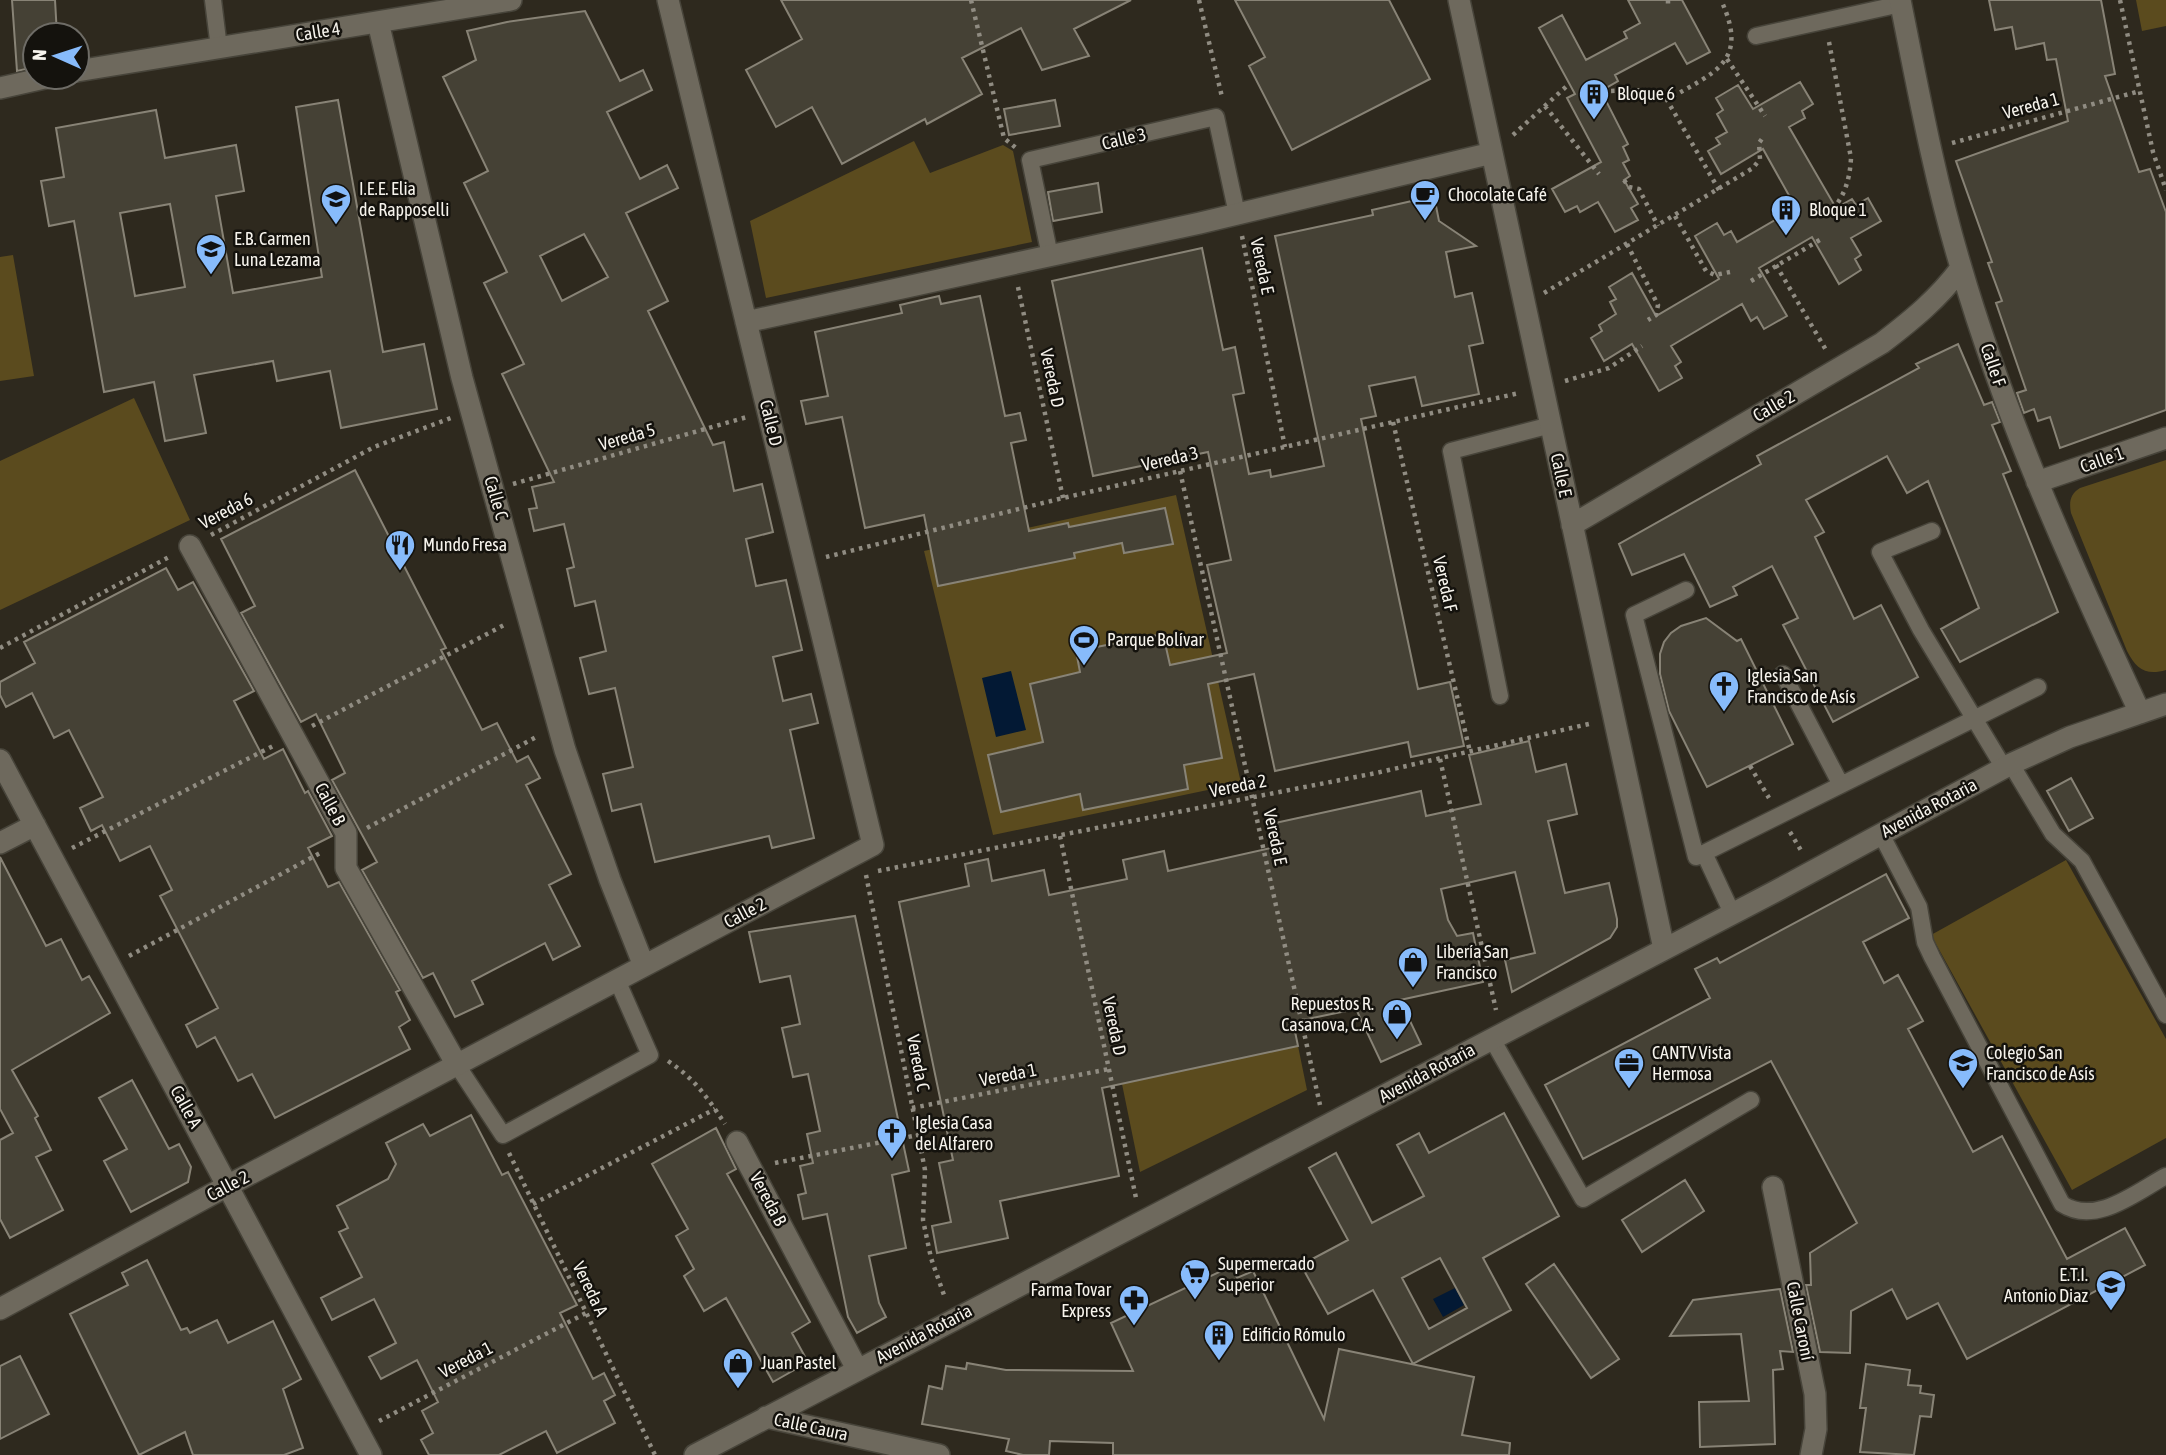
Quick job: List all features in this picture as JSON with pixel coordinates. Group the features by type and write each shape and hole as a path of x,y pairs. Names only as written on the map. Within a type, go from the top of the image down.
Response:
{"street":[{"name":"Calle 4","path":"91,69 378,22 417,8 511,0"},
{"name":"Calle D","path":"668,0 873,845"},
{"name":"Calle E","path":"1459,0 1664,949"},
{"name":"Calle F","path":"1900,2 1930,149 1961,268 2009,411 2081,586 2140,713"},
{"name":"Calle C","path":"378,22 471,410 565,750 610,880 644,966"},
{"path":"0,88 21,83"},
{"path":"746,322 1237,214 1492,153"},
{"name":"Calle 2","path":"1572,525 1882,343 1923,312 1961,268"},
{"name":"Calle 1","path":"2037,482 2166,438"},
{"name":"Calle B","path":"190,546 346,833 346,868 457,1065"},
{"name":"Avenida Rotaria","path":"695,1455 1497,1037 2007,766 2070,737 2166,704"},
{"name":"Calle A","path":"0,760 372,1455"},
{"path":"0,843 35,825"},
{"name":"Calle 2","path":"0,1309 873,845"},
{"name":"Vereda B","path":"737,1142 857,1369"},
{"name":"Calle Caroní","path":"1773,1187 1815,1394 1816,1429 1811,1455"},
{"name":"Calle Caura","path":"766,1418 939,1455"}],"lane":[{"path":"214,0 219,48"},
{"path":"1756,36 1900,2"},
{"path":"1216,117 1237,214"},
{"name":"Calle 3","path":"1030,160 1216,117"},
{"path":"1030,160 1050,256"},
{"path":"1500,696 1451,451 1551,425"},
{"path":"1932,531 1880,552 1921,630 1974,718 2053,834 2082,861 2166,1015"},
{"path":"1686,590 1634,615 1696,857 2038,687"},
{"path":"1783,674 1841,785"},
{"path":"1881,834 1919,907 1925,942 1932,957 2063,1204 2080,1212 2103,1209 2166,1176"},
{"path":"1704,853 1732,913"},
{"path":"457,1065 503,1135 650,1055 617,980"},
{"path":"1497,1037 1583,1199 1751,1100"}],"path":[{"path":"971,0 1004,138 1030,160"},
{"path":"1199,0 1222,98 1216,117"},
{"path":"1668,0 1668,8"},
{"path":"1667,100 1720,68 1727,59 1731,36 1721,0"},
{"path":"2120,0 2153,152 2166,190"},
{"path":"1825,21 1851,158 1850,176 1842,197 1830,212"},
{"path":"1727,59 1765,116"},
{"path":"1492,153 1569,84"},
{"path":"1595,86 1608,91 1645,90 1667,100 1719,190"},
{"name":"Vereda 1","path":"1930,149 2140,91"},
{"path":"1545,106 1599,174"},
{"path":"1525,304 1719,190 1757,164 1760,159 1759,142 1764,136"},
{"path":"1624,180 1629,187 1639,189 1658,226"},
{"name":"Vereda E","path":"1237,214 1286,447"},
{"path":"1675,216 1706,271 1716,275 1730,272"},
{"path":"1751,281 1823,238"},
{"path":"1627,244 1658,304 1657,315 1648,320"},
{"name":"Vereda D","path":"1013,264 1063,498"},
{"path":"1776,265 1837,369"},
{"name":"Vereda 3","path":"805,563 1063,498 1543,388 1609,368 1642,346"},
{"name":"Vereda 6","path":"0,648 374,447 471,410"},
{"name":"Vereda 5","path":"494,490 768,411"},
{"name":"Vereda F","path":"1393,422 1470,752"},
{"name":"Vereda E","path":"1180,471 1325,1126"},
{"name":"Vereda 2","path":"866,873 1252,798 1614,719"},
{"path":"1440,759 1497,1037"},
{"name":"Vereda D","path":"1060,836 1141,1222"},
{"name":"Vereda C","path":"866,873 925,1170 923,1220 931,1258 952,1319"},
{"path":"650,1055 668,1061 687,1074 699,1086 737,1142"},
{"name":"Vereda 1","path":"912,1108 1109,1069"},
{"path":"533,1204 715,1109"},
{"name":"Vereda A","path":"503,1135 509,1155 654,1455"},
{"path":"752,1168 918,1135"},
{"name":"Vereda 1","path":"359,1431 586,1313"}],"shaded area":[{"path":"2136,0 2166,0 2166,26 2142,31"},
{"path":"914,141 930,173 1003,145 1013,151 1032,242 766,298 750,221"},
{"path":"13,255 34,376 0,381 0,257"},
{"path":"134,398 190,520 0,610 0,461"},
{"path":"2166,460 2166,670 2153,672 2138,667 2127,651 2071,513 2070,502 2080,488"},
{"name":"Parque Bolívar","path":"1176,495 1241,783 993,835 924,551"},
{"path":"2066,860 2166,1039 2166,1138 2072,1190 1931,935"},
{"path":"1298,1046 1307,1090 1140,1172 1122,1084"}],"water":[{"path":"1011,671 1026,730 996,737 982,678"},
{"path":"1455,1288 1464,1305 1443,1317 1433,1299"}],"building":[{"path":"12,0 55,0 56,21 21,21 21,70 17,71"},
{"path":"781,0 1131,0 1074,29 1089,56 1042,70 1021,28 962,58 982,94 927,124 925,119 842,164 812,107 776,127 746,70 802,39"},
{"path":"1235,0 1389,0 1430,79 1292,150 1249,66 1265,57"},
{"name":"Bloque 6","path":"1628,0 1682,0 1710,52 1687,64 1675,43 1615,75 1618,81 1601,91 1628,144 1623,147 1629,160 1623,163 1630,176 1624,180 1638,204 1631,208 1638,220 1615,232 1598,202 1580,212 1577,206 1565,212 1552,189 1601,162 1567,98 1575,94 1539,28 1562,15 1586,60 1627,38 1624,32 1640,23"},
{"path":"1989,0 2101,0 2115,74 2105,76 2139,172 2150,169 2166,212 2166,410 2060,448 2050,417 2038,421 2034,409 2024,413 2017,393 2026,390 1996,303 2002,301 1988,263 1992,262 1956,161 2068,121 2056,59 2047,60 2044,43 2016,49 2012,27 1995,30"},
{"path":"585,11 620,81 643,70 652,90 607,112 640,179 667,165 678,188 626,213 668,301 648,311 713,445 724,442 734,491 762,484 773,532 746,539 756,586 786,580 802,650 773,657 783,701 811,694 818,723 790,730 814,838 772,848 769,836 655,862 641,804 612,811 603,774 633,767 615,688 589,694 580,658 606,651 595,601 575,606 567,569 574,567 564,524 534,531 529,509 537,508 532,487 554,482 502,374 524,364 484,283 507,272 464,183 488,171 443,77 476,60 467,31 507,22","holes":["584,234 608,277 562,301 540,256"]},
{"name":"Bloque 1","path":"1800,82 1813,104 1802,111 1805,118 1789,127 1836,208 1852,199 1856,205 1868,198 1881,221 1851,238 1861,255 1855,259 1861,270 1839,284 1812,237 1759,268 1787,316 1764,329 1757,317 1751,321 1742,304 1671,346 1681,362 1675,366 1682,378 1659,391 1632,344 1604,361 1591,338 1602,331 1599,325 1616,314 1610,302 1616,299 1609,287 1632,273 1656,316 1719,279 1695,236 1717,223 1724,235 1731,231 1737,242 1796,208 1763,149 1721,174 1708,151 1720,144 1716,138 1727,132 1717,114 1723,110 1716,98 1738,85 1753,109"},
{"path":"338,100 383,352 424,344 437,409 341,428 330,371 277,381 273,361 194,375 206,433 165,441 154,382 104,392 74,221 49,226 41,181 64,177 56,128 156,110 165,158 236,145 244,191 216,196 233,293 322,277 296,107","holes":["170,204 185,287 135,296 120,213"]},
{"path":"1055,100 1060,126 1009,135 1004,109"},
{"path":"1098,183 1102,212 1053,221 1048,192"},
{"path":"1434,196 1439,221 1476,246 1446,252 1455,297 1472,293 1483,343 1469,346 1479,394 1422,406 1415,377 1369,386 1376,416 1361,419 1418,689 1450,682 1464,746 1411,757 1408,742 1275,771 1254,674 1208,684 1222,758 1184,765 1188,789 1083,810 1080,794 1001,812 988,755 1043,742 1030,684 1080,672 1076,651 1163,634 1170,665 1227,653 1207,565 1231,560 1208,452 1093,476 1052,281 1202,248 1223,350 1235,347 1244,393 1233,395 1249,474 1270,470 1271,477 1324,466 1275,236 1373,215 1372,210"},
{"path":"939,296 941,304 980,296 1005,416 1020,413 1026,440 1011,443 1029,531 1068,523 1069,527 1165,508 1173,544 1124,553 1122,543 1074,553 1075,558 938,586 924,515 865,528 842,417 806,424 801,401 828,396 815,332 902,313 900,305"},
{"path":"1958,344 1984,405 1992,402 2000,422 1992,425 2011,471 2003,474 2058,612 1960,662 1941,629 1979,608 1928,481 1907,493 1887,456 1806,500 1824,532 1815,537 1854,619 1881,605 1918,677 1833,722 1783,625 1798,618 1772,566 1733,587 1737,595 1710,607 1684,554 1632,575 1619,544 1761,464 1757,456 1919,368 1916,364"},
{"path":"355,470 446,648 441,650 482,730 497,723 517,762 528,756 540,778 526,785 571,874 549,885 580,946 553,960 545,943 472,981 483,1004 455,1017 433,973 423,978 362,870 377,862 332,780 345,773 316,714 301,722 241,613 255,606 221,539"},
{"path":"166,568 178,590 193,582 254,691 234,701 264,759 283,749 305,793 308,791 332,836 308,848 328,887 339,882 400,990 396,992 410,1020 399,1027 410,1049 275,1118 252,1074 238,1081 215,1037 197,1047 186,1025 218,1008 160,896 172,890 150,846 120,861 102,825 91,831 80,808 103,797 69,730 54,738 32,693 6,707 0,695 0,682 35,663 24,642"},
{"name":"Iglesia San Francisco de Asís","path":"1706,618 1737,641 1741,639 1793,744 1707,787 1669,711 1660,674 1660,654 1671,633 1681,626"},
{"path":"1529,741 1536,772 1566,764 1577,814 1548,821 1565,893 1609,883 1617,919 1617,927 1610,938 1512,992 1505,960 1535,953 1515,872 1441,889 1448,920 1457,936 1473,933 1483,982 1400,1000 1421,1044 1381,1062 1356,1009 1293,1022 1298,1046 1102,1088 1119,1176 1000,1201 1008,1238 937,1253 932,1226 951,1222 939,1163 953,1160 899,902 969,886 965,864 988,859 992,881 1044,870 1049,895 1127,879 1123,860 1164,851 1168,871 1280,846 1275,823 1421,791 1426,816 1481,804 1469,755"},
{"path":"2071,778 2093,818 2069,831 2047,791"},
{"path":"0,857 46,946 61,939 82,980 89,976 110,1013 12,1070 38,1116 35,1118 51,1150 36,1157 63,1210 10,1238 0,1219 0,1140 13,1133 0,1109"},
{"path":"1886,874 1909,918 1863,942 1884,983 1898,975 1923,1021 1908,1029 1973,1152 2002,1136 2067,1259 2125,1228 2145,1265 1967,1359 1938,1303 1907,1319 1892,1289 1851,1311 1850,1353 1820,1352 1806,1285 1811,1285 1810,1253 1857,1223 1771,1061 1583,1159 1545,1085 1710,998 1695,969 1717,958 1720,963"},
{"path":"855,916 909,1171 892,1175 906,1248 869,1256 879,1303 886,1317 857,1333 848,1317 827,1214 803,1219 798,1195 806,1193 800,1166 813,1163 807,1134 820,1131 808,1074 793,1077 782,1028 800,1024 790,976 760,982 749,932"},
{"path":"132,1080 169,1149 179,1144 191,1167 188,1182 131,1212 104,1161 127,1149 99,1098"},
{"path":"1504,1113 1559,1216 1483,1258 1511,1310 1413,1364 1373,1290 1328,1314 1301,1265 1348,1240 1309,1168 1336,1153 1372,1223 1424,1196 1397,1145 1419,1133 1429,1153","holes":["1440,1258 1467,1308 1429,1329 1402,1278"]},
{"path":"471,1115 502,1175 508,1172 577,1305 560,1313 593,1379 604,1373 615,1395 604,1401 615,1423 557,1453 546,1431 499,1455 429,1455 421,1440 433,1433 422,1411 438,1402 417,1360 381,1379 369,1357 396,1343 374,1299 332,1320 321,1298 362,1277 339,1232 348,1228 337,1206 388,1179 396,1164 386,1143 423,1124 430,1136"},
{"path":"716,1128 736,1169 727,1174 810,1322 792,1333 808,1362 773,1382 726,1298 704,1311 684,1276 694,1269 676,1236 688,1229 652,1164"},
{"path":"1685,1180 1704,1211 1642,1252 1622,1220"},
{"path":"147,1260 181,1330 187,1328 190,1333 217,1320 228,1343 273,1321 301,1379 283,1389 303,1448 284,1455 193,1455 185,1432 139,1455 70,1314 128,1285 122,1273"},
{"path":"1554,1264 1619,1359 1591,1378 1526,1284"},
{"path":"1232,1266 1237,1278 1253,1271 1324,1419 1339,1349 1474,1377 1462,1435 1510,1443 1509,1455 1113,1455 1113,1443 1050,1441 1049,1455 1023,1455 1006,1451 1009,1439 922,1424 929,1386 942,1389 946,1366 966,1369 967,1363 1006,1370 1133,1371 1111,1323"},
{"path":"1780,1289 1793,1352 1780,1351 1783,1369 1773,1370 1775,1444 1700,1447 1699,1402 1749,1401 1741,1334 1670,1336 1693,1300"},
{"path":"20,1356 49,1414 0,1439 0,1366"},
{"path":"1866,1364 1910,1370 1908,1385 1921,1386 1920,1393 1934,1395 1931,1417 1920,1416 1914,1455 1860,1452 1866,1408 1860,1408"}],"place":[{"name":"Bloque 6","path":"1594,121"},
{"name":"Chocolate Café","path":"1425,222"},
{"name":"I.E.E. Elia de Rapposelli","path":"336,226"},
{"name":"Bloque 1","path":"1786,237"},
{"name":"E.B. Carmen Luna Lezama","path":"211,276"},
{"name":"Mundo Fresa","path":"400,572"},
{"name":"Parque Bolívar","path":"1084,667"},
{"name":"Iglesia San Francisco de Asís","path":"1724,713"},
{"name":"Libería San Francisco","path":"1413,989"},
{"name":"Repuestos R. Casanova, C.A.","path":"1397,1041"},
{"name":"CANTV Vista Hermosa","path":"1629,1090"},
{"name":"Colegio San Francisco de Asís","path":"1963,1090"},
{"name":"Iglesia Casa del Alfarero","path":"892,1160"},
{"name":"Supermercado Superior","path":"1195,1301"},
{"name":"E.T.I. Antonio Diaz","path":"2111,1312"},
{"name":"Farma Tovar Express","path":"1134,1327"},
{"name":"Edificio Rómulo","path":"1219,1362"},
{"name":"Juan Pastel","path":"738,1390"}]}
